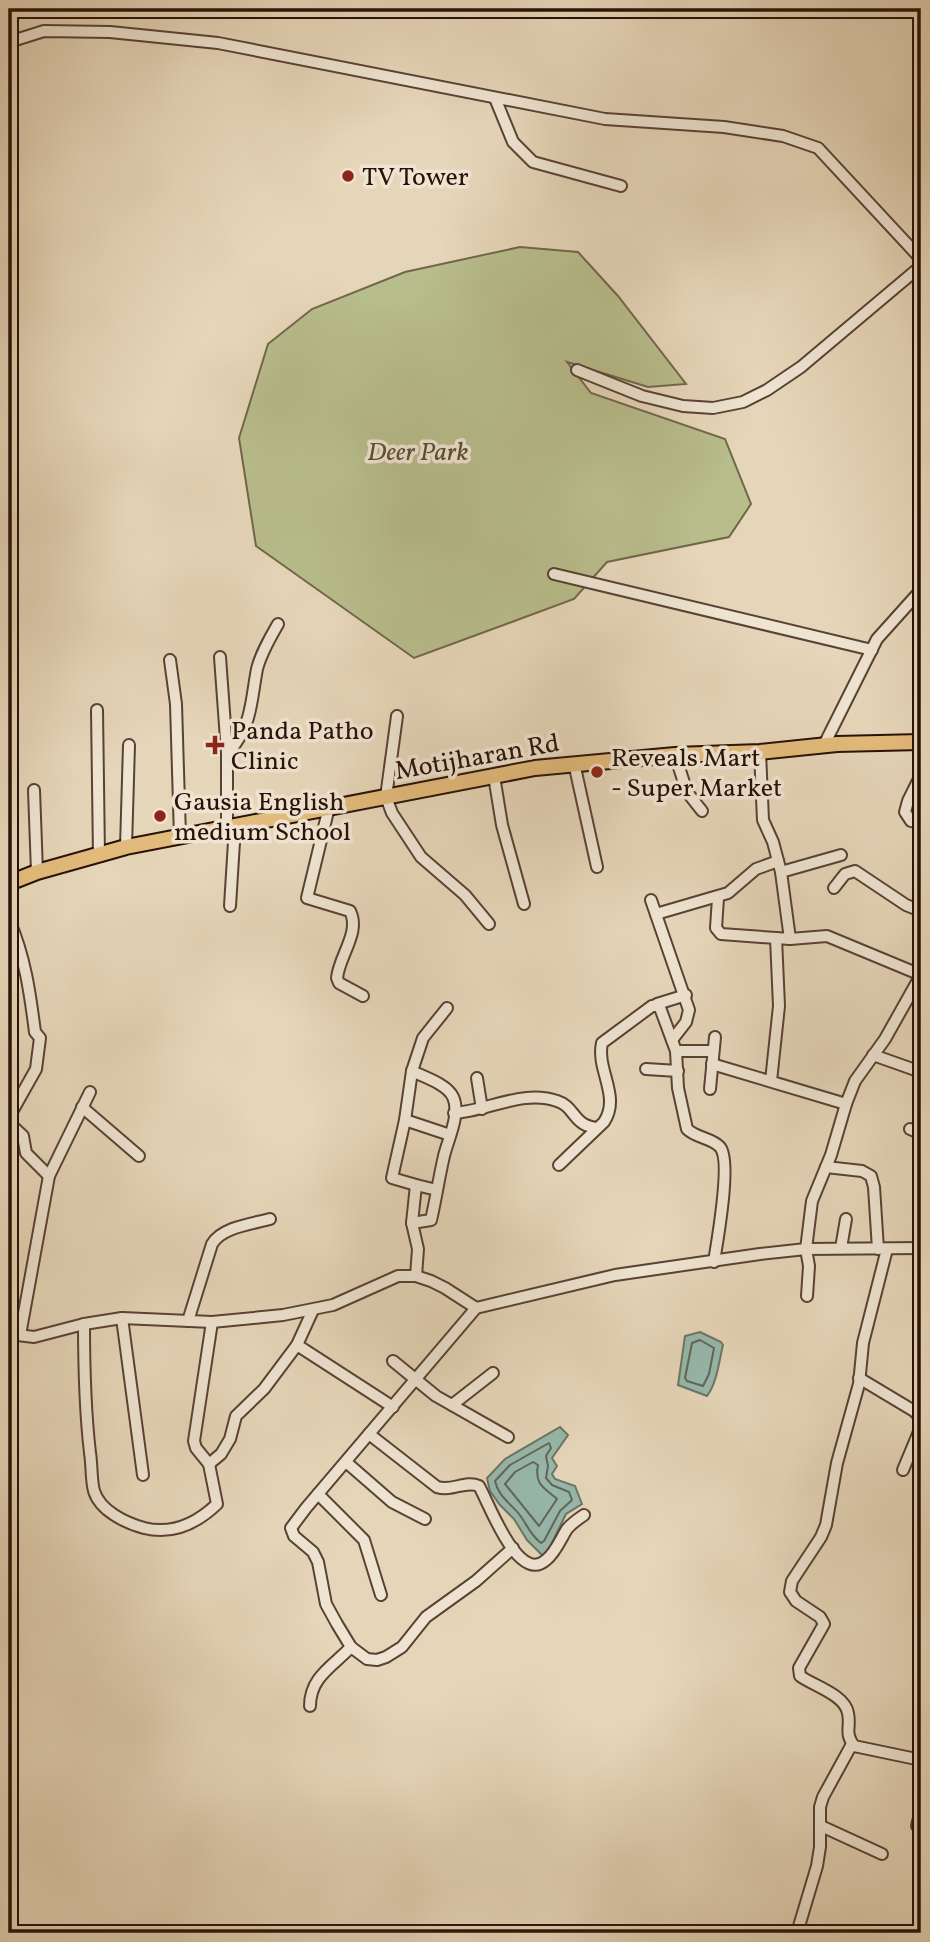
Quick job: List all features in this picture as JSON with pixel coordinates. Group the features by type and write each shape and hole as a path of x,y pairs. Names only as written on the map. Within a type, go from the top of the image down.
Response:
{"main road":[{"name":"Motijharan Rd","path":"10,878 126,847 574,763 760,752 824,745 921,742"}],"street":[{"path":"9,42 44,32 110,32 218,43 605,119 724,127 803,141 818,148 835,164 921,259"},
{"path":"495,98 513,142 533,162 621,186"},
{"path":"577,370 642,396 683,406 713,408 743,401 767,390 801,367 921,266"},
{"path":"554,574 872,650"},
{"path":"824,745 877,639 921,590"},
{"path":"227,755 246,727 260,660 278,624"},
{"path":"220,657 231,827 230,906"},
{"path":"170,660 176,704 180,837"},
{"path":"97,710 99,856"},
{"path":"397,716 386,797 397,823 421,857 465,895 489,924"},
{"path":"126,847 129,745"},
{"path":"760,752 764,820 774,842 790,939"},
{"path":"675,755 687,792 702,811"},
{"path":"574,763 597,867"},
{"path":"921,775 905,812 911,821 921,823"},
{"path":"494,776 502,825 524,904"},
{"path":"34,790 37,872"},
{"path":"329,807 307,898 350,911 352,914 352,930 337,978 339,983 363,996"},
{"path":"656,914 718,898 756,869 841,855"},
{"path":"834,888 845,874 855,871 906,905 921,911"},
{"path":"718,898 718,933 790,939 827,936 921,975 855,1081 846,1104 812,1201 806,1250 809,1266 807,1296"},
{"path":"651,900 689,1010 687,1022 672,1040"},
{"path":"9,920 18,940 29,981 35,1032 40,1038 36,1069 9,1118"},
{"path":"771,1081 779,1006 776,938"},
{"path":"559,1165 604,1122 610,1109 611,1097 601,1055 602,1043 657,1004 686,995"},
{"path":"657,1004 676,1051 678,1088 687,1129 691,1134 715,1143 722,1149 724,1156 723,1192 714,1262"},
{"path":"438,1190 392,1178 405,1120 412,1071 423,1038 446,1008"},
{"path":"710,1089 715,1037"},
{"path":"676,1051 713,1051"},
{"path":"873,1055 921,1072"},
{"path":"712,1064 846,1104"},
{"path":"646,1069 678,1071"},
{"path":"412,1071 436,1082 453,1095 454,1113 432,1220 412,1223"},
{"path":"477,1078 482,1109"},
{"path":"90,1092 49,1176 14,1335 34,1337 84,1324 122,1318 212,1322 283,1315 313,1310 359,1296 398,1276 416,1276 445,1287 476,1308"},
{"path":"454,1113 482,1109 512,1100 545,1098 567,1105 579,1121 596,1129"},
{"path":"82,1107 139,1157"},
{"path":"405,1120 450,1135"},
{"path":"9,1123 23,1136 26,1153 49,1176"},
{"path":"826,1167 862,1171 871,1176 883,1249 863,1343 859,1378 837,1463 826,1525 792,1581 790,1592 796,1601 824,1624 799,1668 800,1676 843,1702 849,1717 847,1736 852,1744 921,1760"},
{"path":"416,1185 412,1223 418,1249 416,1276"},
{"path":"188,1321 216,1237 233,1229 270,1219"},
{"path":"841,1248 846,1219"},
{"path":"513,1548 476,1581 433,1611 401,1647 377,1660 367,1659 351,1647 326,1604 318,1562 313,1552 294,1535 291,1528 476,1308 615,1275 806,1250 921,1248"},
{"path":"209,1464 221,1454 230,1439 236,1416 264,1389 297,1345 313,1310"},
{"path":"122,1318 143,1475"},
{"path":"84,1324 87,1423 94,1493 111,1513 134,1525 151,1530 174,1531 205,1515 217,1504 209,1464 196,1448 194,1441 212,1322"},
{"path":"297,1345 393,1407"},
{"path":"393,1361 452,1405 508,1437"},
{"path":"452,1405 494,1373"},
{"path":"859,1378 921,1418 903,1470"},
{"path":"369,1434 437,1487 447,1489 468,1483 479,1486 501,1531 523,1562 530,1565 544,1563 557,1549 570,1526 584,1515"},
{"path":"346,1462 392,1502 425,1519"},
{"path":"318,1494 364,1540 381,1595"},
{"path":"310,1706 310,1694 316,1680 351,1647"},
{"path":"797,1933 817,1866 823,1797 852,1744"},
{"path":"917,1825 921,1810"},
{"path":"821,1826 882,1854"}],"green space":[{"name":"Deer Park","path":"520,247 578,252 618,296 686,384 648,387 567,362 591,393 725,439 751,504 729,537 607,562 574,599 414,658 256,546 239,438 268,344 312,309 405,272"}],"water":[{"path":"700,1332 723,1345 715,1378 707,1396 678,1385 685,1336"},
{"path":"560,1427 568,1435 552,1458 557,1466 552,1474 555,1479 575,1486 582,1504 566,1514 543,1556 500,1505 490,1491 487,1478 505,1459"}],"place":[{"name":"TV Tower","path":"348,176"},
{"name":"Panda Patho Clinic","path":"215,745"},
{"name":"Reveals Mart - Super Market","path":"597,772"},
{"name":"Gausia English medium School","path":"160,816"}]}
